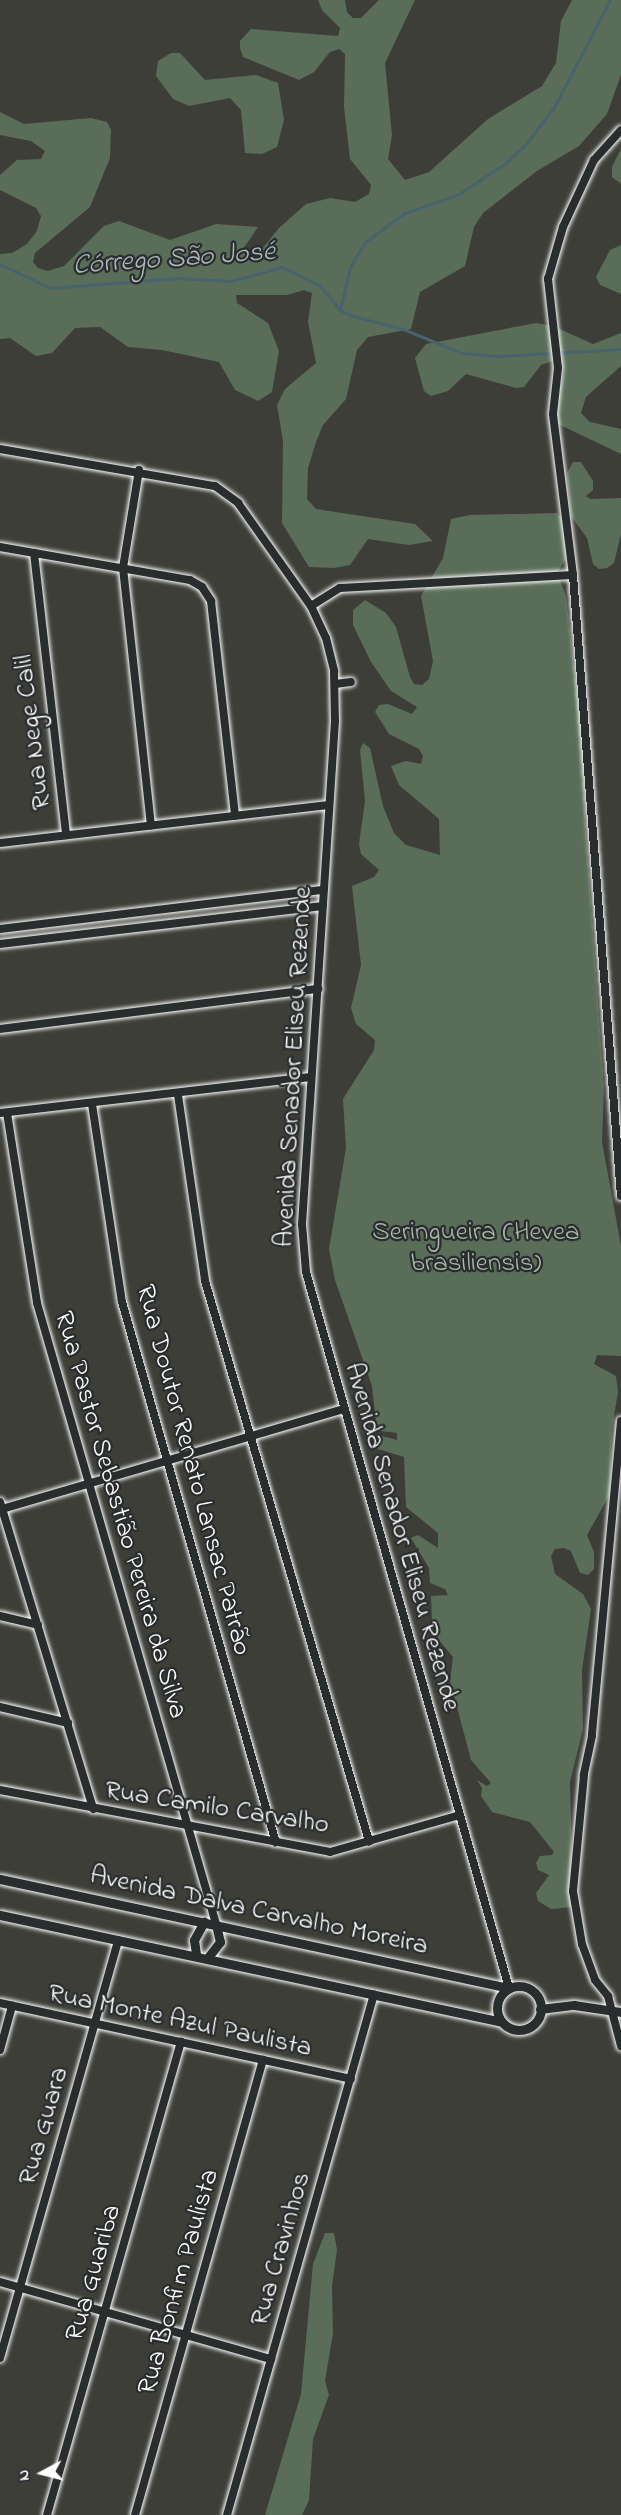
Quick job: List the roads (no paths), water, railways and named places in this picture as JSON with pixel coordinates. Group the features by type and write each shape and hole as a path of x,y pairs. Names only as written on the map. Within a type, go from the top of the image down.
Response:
{"street":[{"path":"621,130 594,160 556,249 548,279 556,357 553,414 573,575 621,1196"},
{"name":"Avenida Senador Eliseu Rezende","path":"0,448 139,470 214,486 238,503 311,606 326,638 335,684 318,989 310,1077 302,1244 306,1272 344,1409 509,1988"},
{"path":"139,470 123,568 151,825"},
{"path":"0,547 190,580 202,587 211,601 235,816"},
{"name":"Rua Nege Calil","path":"34,553 66,835"},
{"path":"311,606 340,588 573,575"},
{"path":"335,684 351,682"},
{"path":"0,843 329,805"},
{"path":"0,929 324,890"},
{"path":"0,944 323,906"},
{"path":"0,1029 318,989"},
{"path":"3,1113 178,1095 310,1077"},
{"path":"178,1095 205,1281 369,1841"},
{"name":"Rua Doutor Renato Lansac Patrão","path":"92,1104 122,1302 276,1843"},
{"name":"Rua Pastor Sebastião Pereira da Silva","path":"3,1113 37,1303 216,1924"},
{"path":"93,1809 1,1505 89,1483 344,1409"},
{"path":"621,1421 592,1736 584,1774 573,1890 582,1944 595,1980 608,1996 621,2046"},
{"path":"0,1616 38,1625"},
{"path":"0,1707 68,1723"},
{"name":"Rua Camilo Carvalho","path":"0,1790 330,1852 459,1815"},
{"name":"Avenida Dalva Carvalho Moreira","path":"0,1879 509,1988 531,1990 540,2009 532,2024 522,2029 502,2022 209,1956 118,1940 0,1915"},
{"path":"196,1954 194,1940 204,1922"},
{"path":"209,1956 220,1942 216,1924"},
{"name":"Rua Guara","path":"0,2358 118,1940"},
{"path":"502,2022 497,2006 509,1988"},
{"name":"Rua Cravinhos","path":"227,2515 374,1994"},
{"name":"Rua Monte Azul Paulista","path":"0,2003 351,2079"},
{"path":"540,2009 574,2005 621,2012"},
{"path":"0,2050 12,2006"},
{"name":"Rua Guariba","path":"47,2515 181,2042"},
{"name":"Rua Bonfim Paulista","path":"135,2515 263,2060"},
{"path":"0,2282 271,2359"}],"waterway":[{"path":"340,310 350,267 364,243 403,214 459,194 503,165 525,145 553,109 610,0"},
{"name":"Córrego São José","path":"0,264 50,288 178,278 231,281 282,267 319,285 340,310 353,316 403,329 462,353 498,356 621,349"}],"park label":[{"name":"Seringueira (Hevea brasiliensis)","path":"476,1248"}]}
